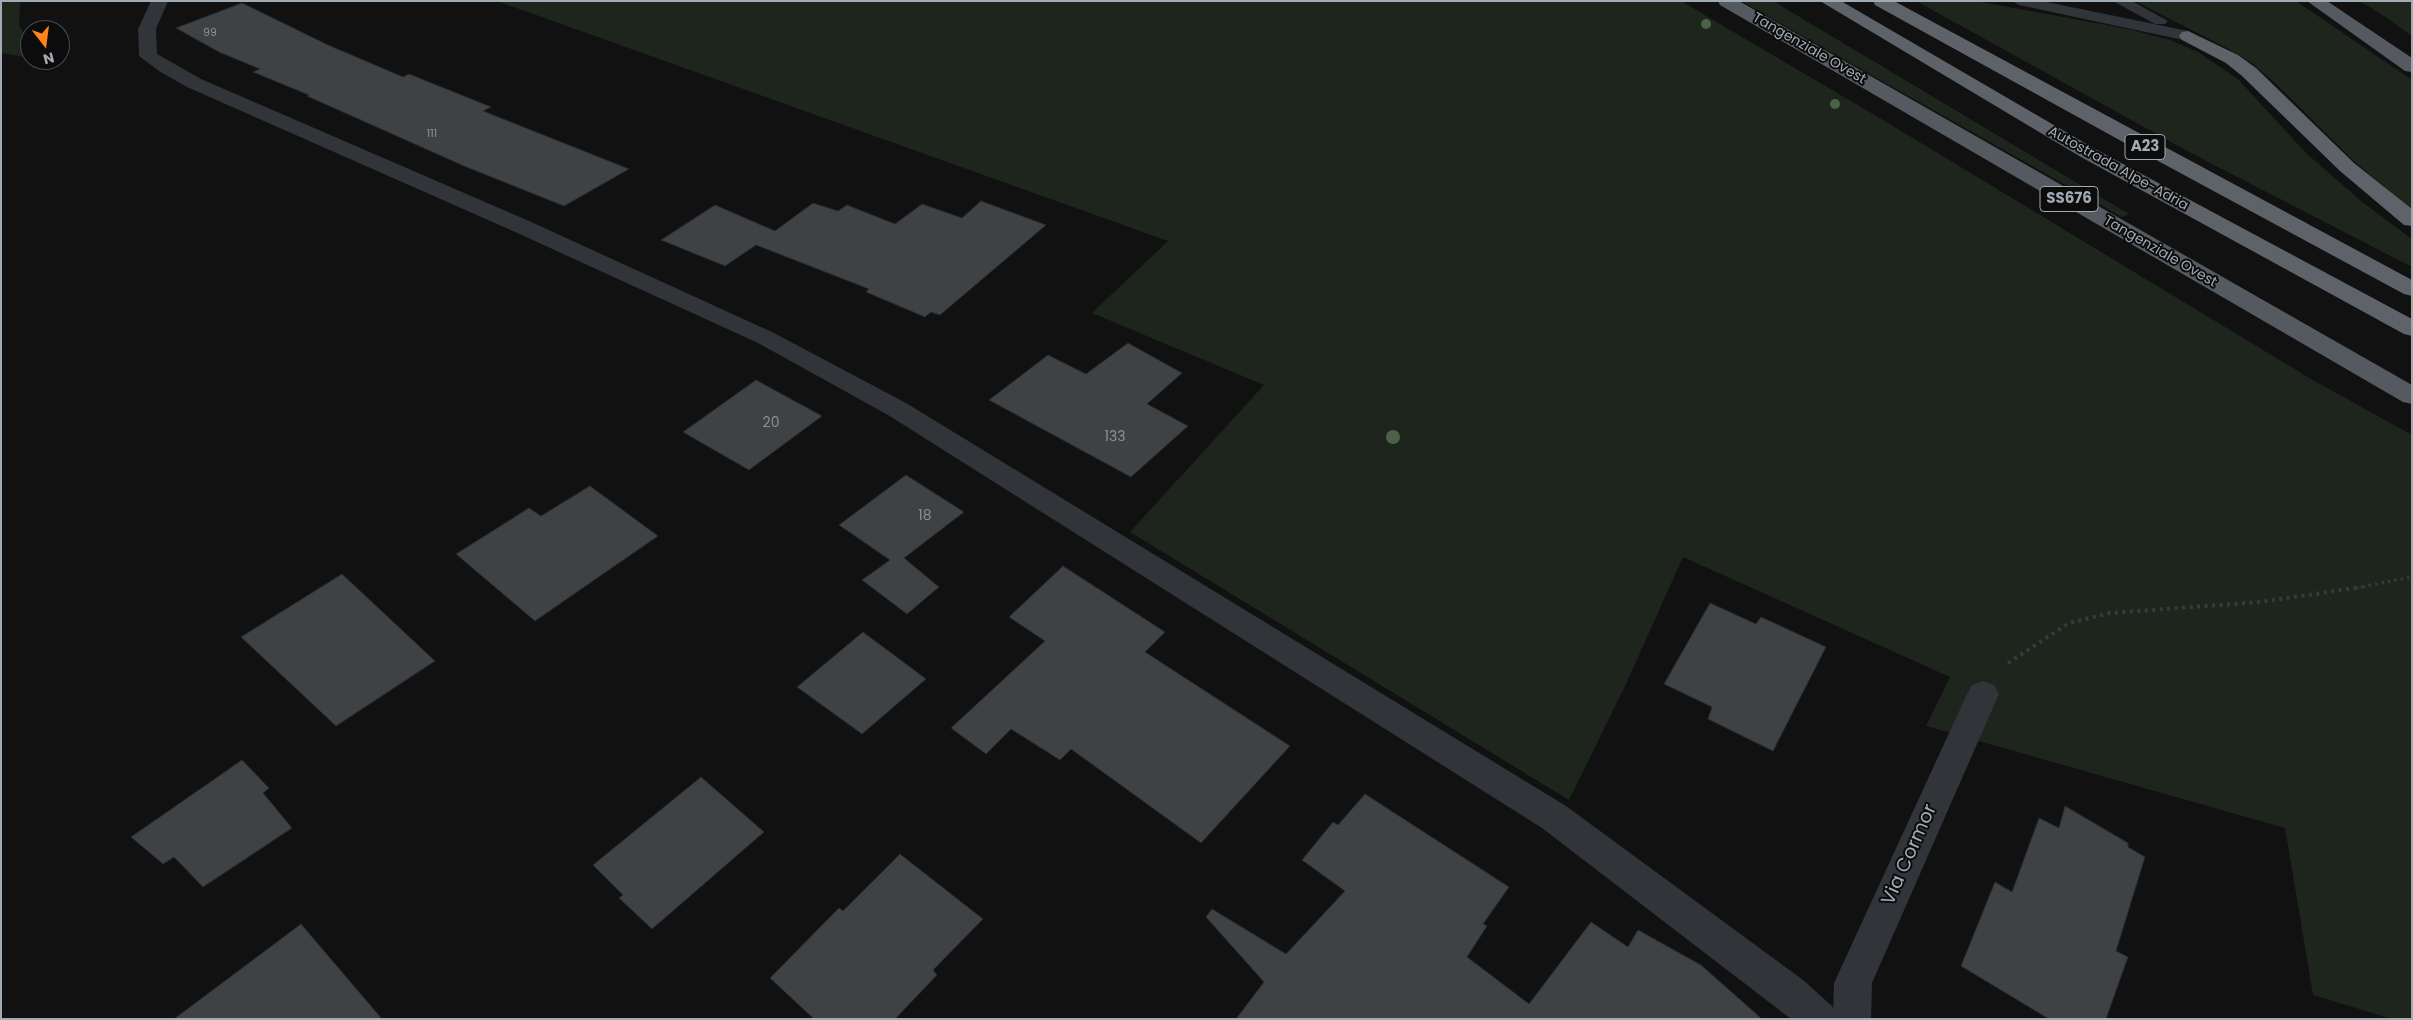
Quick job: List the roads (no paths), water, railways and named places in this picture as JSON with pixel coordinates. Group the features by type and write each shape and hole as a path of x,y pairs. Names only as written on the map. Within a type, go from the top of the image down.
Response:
{"highway":[{"name":"Tangenziale Ovest","path":"1726,1 2412,396"},
{"name":"Autostrada Alpe-Adria","path":"1828,1 2088,154 2412,329"},
{"name":"Autostrada Alpe-Adria","path":"1881,1 2130,138 2412,289"},
{"path":"2315,1 2412,67"},
{"path":"2188,36 2232,59 2249,72 2347,167 2412,220"}],"street":[{"path":"160,1 147,29 148,56 194,83 521,226 766,338 897,409 1554,817 1790,993 1818,1019"},
{"name":"Via Cormor","path":"1852,1019 1853,983 1983,694"}],"lane":[{"path":"2019,1 2188,36"},
{"path":"2120,1 2188,36"}]}
